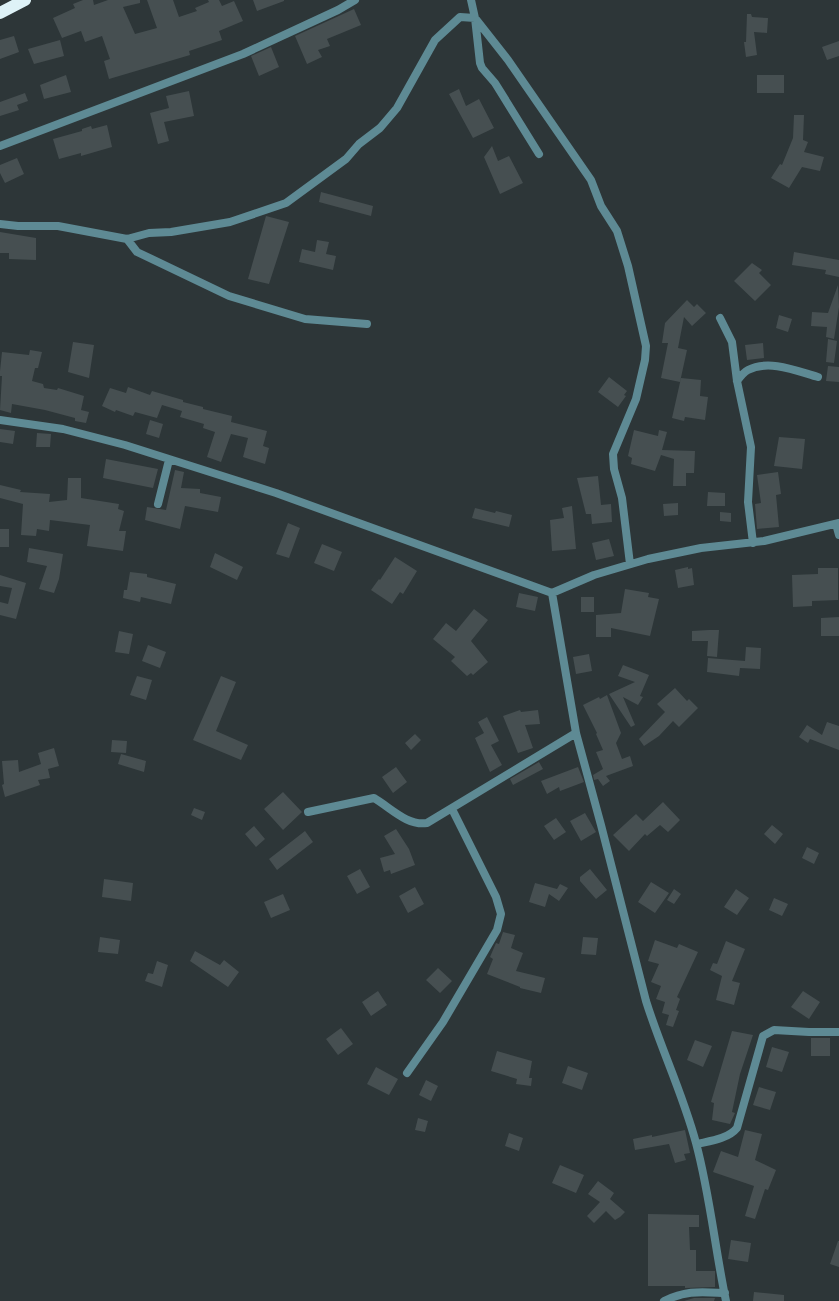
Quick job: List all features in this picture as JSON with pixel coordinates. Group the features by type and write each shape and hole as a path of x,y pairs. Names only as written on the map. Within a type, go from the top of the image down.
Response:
{"highway":[{"path":"0,13 25,0"}],"street":[{"path":"0,146 243,54 338,10 355,0"},
{"path":"471,0 482,68 495,83 539,154"},
{"path":"0,224 18,226 58,226 97,232 127,239 149,233 171,232 230,222 286,203 346,159 359,144 380,128 398,108 435,40 460,17 475,18 508,60 591,180 601,206 617,231 628,266 646,346 646,360 636,399 613,454 614,468 622,498 630,564"},
{"path":"127,239 137,252 229,296 305,319 367,324"},
{"path":"720,318 732,342 737,381 751,447 748,502 753,542"},
{"path":"737,381 747,370 767,365 787,368 818,377"},
{"path":"0,420 63,429 125,445 276,494 552,593 594,575 630,564 701,548 753,542 838,524 839,535"},
{"path":"158,504 169,460"},
{"path":"552,593 576,733 602,825 653,1026 683,1098 697,1144 725,1297 687,1293 679,1294 664,1301"},
{"path":"308,812 374,798 409,821 419,824 428,823 576,733"},
{"path":"407,1073 444,1022 497,930 501,914 496,897 452,809"},
{"path":"697,1144 727,1136 732,1134 737,1128 763,1036 768,1032 774,1030 839,1032"}],"building":[{"path":"83,0 93,0 94,5 108,0 140,0 140,3 123,7 135,34 157,28 147,0 173,0 179,17 197,11 195,8 209,2 208,0 219,0 222,6 234,1 243,21 219,31 222,40 189,51 190,55 109,79 104,61 110,59 102,36 85,42 81,31 62,38 53,18 75,8 73,4"},
{"path":"253,0 284,0 284,1 257,11"},
{"path":"354,9 361,25 327,39 330,46 318,50 322,57 307,64 295,36"},
{"path":"747,14 751,14 752,17 768,18 767,33 754,32 757,55 746,57 744,42 746,42"},
{"path":"14,36 19,52 0,59 0,40"},
{"path":"60,40 64,56 34,64 28,49"},
{"path":"839,41 839,56 827,60 822,47"},
{"path":"271,47 279,67 259,76 251,56"},
{"path":"66,75 71,92 44,99 40,85"},
{"path":"757,75 784,75 784,93 757,93"},
{"path":"459,89 466,106 479,99 494,128 473,138 449,94"},
{"path":"189,91 194,116 164,122 169,141 158,144 150,113 169,108 166,96"},
{"path":"25,93 28,101 17,105 19,110 0,116 0,102"},
{"path":"794,115 804,115 803,140 808,142 804,152 824,157 820,171 802,167 789,188 771,178 780,164 782,165 793,138"},
{"path":"107,125 112,147 81,156 81,153 59,159 53,139 82,131 82,129 91,126 92,129"},
{"path":"492,146 498,161 509,156 523,183 500,194 484,157"},
{"path":"17,158 24,174 5,183 0,173 0,165"},
{"path":"321,192 373,206 371,216 319,202"},
{"path":"266,216 289,222 269,284 248,279"},
{"path":"0,232 36,238 36,260 9,259 9,253 0,253"},
{"path":"317,240 329,242 326,254 336,256 333,270 299,262 302,249 315,252"},
{"path":"794,252 839,260 839,277 825,274 826,270 792,265"},
{"path":"752,263 762,270 759,273 771,285 755,301 734,281"},
{"path":"838,285 839,307 834,339 826,337 827,327 811,326 812,312 828,313"},
{"path":"687,300 694,307 697,304 706,313 692,326 684,317 678,348 687,350 680,382 661,378 668,343 662,343 665,323"},
{"path":"779,315 792,319 788,332 776,328"},
{"path":"828,339 837,341 834,363 826,362"},
{"path":"73,342 94,345 89,378 68,372"},
{"path":"763,343 764,358 747,360 745,345"},
{"path":"30,350 42,352 38,368 35,368 32,381 43,384 44,388 57,390 58,388 84,396 81,410 89,412 86,423 75,421 75,418 45,410 12,404 11,413 0,410 2,376 0,376 0,371 2,352 29,355"},
{"path":"828,366 839,367 839,382 826,381"},
{"path":"609,377 627,391 624,395 626,396 618,407 598,392"},
{"path":"681,378 701,380 700,396 708,397 705,420 685,417 684,421 672,418"},
{"path":"128,387 150,395 152,391 183,400 183,402 203,407 203,409 232,416 231,422 267,431 263,446 269,448 265,464 243,457 248,438 231,434 221,462 207,457 215,432 203,428 204,424 180,417 182,411 162,405 157,418 135,412 133,416 116,410 115,412 102,406 110,388 126,393"},
{"path":"150,420 163,424 159,438 146,434"},
{"path":"0,429 15,431 13,444 0,442"},
{"path":"634,430 658,436 659,430 667,432 662,450 695,451 694,473 686,473 686,486 673,486 674,459 661,455 655,471 631,464 632,458 628,456"},
{"path":"37,433 51,434 50,447 36,447"},
{"path":"779,437 805,439 802,469 774,466"},
{"path":"106,459 158,469 153,488 103,478"},
{"path":"175,470 184,472 181,488 200,489 200,493 221,497 218,512 185,506 180,529 145,520 147,507 166,510"},
{"path":"778,472 781,494 776,495 779,527 757,529 755,504 761,503 757,475"},
{"path":"598,476 601,505 611,504 612,522 592,524 591,514 586,514 577,478"},
{"path":"68,478 81,478 81,498 119,504 118,509 124,511 119,531 126,531 123,551 87,546 90,525 50,520 49,531 37,529 36,536 21,535 23,504 0,498 0,485 21,490 20,492 50,494 49,502 67,500"},
{"path":"708,492 725,493 725,506 707,506"},
{"path":"678,503 678,515 664,516 663,504"},
{"path":"572,506 576,549 552,551 550,520 564,518 562,508"},
{"path":"475,508 512,515 509,527 472,518"},
{"path":"720,512 731,513 731,522 720,521"},
{"path":"288,523 300,528 289,558 276,554"},
{"path":"0,529 9,529 9,547 0,547"},
{"path":"609,539 614,556 596,560 592,543"},
{"path":"322,544 342,552 334,571 314,563"},
{"path":"29,548 63,554 59,579 54,593 39,589 47,566 27,562"},
{"path":"215,553 243,567 237,580 210,567"},
{"path":"395,557 417,571 403,594 400,592 392,604 371,590 379,579 380,580"},
{"path":"688,567 688,569 692,568 694,585 678,588 675,570"},
{"path":"818,568 838,568 838,600 812,601 812,606 793,607 792,575 818,574"},
{"path":"130,572 147,574 147,577 176,584 171,604 141,597 140,602 123,598 124,590 127,590"},
{"path":"0,575 26,583 16,619 0,615 0,602 8,604 12,588 0,586"},
{"path":"625,589 649,593 648,597 659,599 650,636 611,628 611,637 596,637 596,615 621,613"},
{"path":"519,593 538,597 535,611 516,607"},
{"path":"581,597 594,597 594,612 581,612"},
{"path":"474,609 488,620 471,641 488,662 473,675 471,673 467,676 451,661 455,657 433,639 446,623 456,631"},
{"path":"839,617 839,636 821,636 821,618"},
{"path":"719,630 717,657 707,656 708,641 692,641 692,631"},
{"path":"119,631 133,634 129,654 115,652"},
{"path":"148,645 166,652 160,668 142,661"},
{"path":"746,647 761,648 760,669 740,668 739,676 707,672 708,658 745,661"},
{"path":"589,654 592,671 576,674 573,657"},
{"path":"623,665 649,675 640,696 643,697 638,705 623,697 635,725 631,727 609,694 635,682 618,676"},
{"path":"137,676 152,680 146,700 130,695"},
{"path":"221,676 236,682 216,731 248,745 241,760 193,740"},
{"path":"675,688 687,701 689,699 698,708 679,727 673,721 659,736 644,746 639,739 665,712 657,704"},
{"path":"607,695 621,733 616,743 622,759 630,756 633,766 606,776 610,781 603,786 598,779 594,780 593,775 603,769 596,752 603,750 596,734 597,733 583,705 599,697 600,699"},
{"path":"520,710 521,712 538,710 540,724 525,725 533,748 518,753 503,716"},
{"path":"487,717 499,741 491,745 502,765 490,772 475,738 484,733 478,722"},
{"path":"827,722 839,726 839,750 810,739 808,743 799,737 807,725 822,735"},
{"path":"415,734 421,740 411,750 405,743"},
{"path":"112,740 127,741 126,753 111,752"},
{"path":"54,748 59,766 48,769 50,778 38,780 40,785 5,797 2,785 4,784 2,761 18,760 19,772 41,764 38,753"},
{"path":"121,754 146,761 144,772 118,764"},
{"path":"539,762 543,769 513,785 510,779"},
{"path":"396,767 407,782 393,793 382,777"},
{"path":"578,767 584,782 560,791 559,787 547,794 541,781"},
{"path":"283,792 302,812 283,830 264,809"},
{"path":"663,802 680,820 668,832 660,825 647,836 645,834 629,851 613,835 636,814 643,821"},
{"path":"194,808 205,812 202,820 191,815"},
{"path":"585,813 596,832 581,841 570,821"},
{"path":"556,818 566,832 554,840 544,826"},
{"path":"772,825 783,834 775,844 764,834"},
{"path":"254,826 265,839 256,847 245,834"},
{"path":"396,829 409,849 415,865 391,874 390,870 384,872 380,858 395,854 384,836"},
{"path":"305,831 313,842 277,870 269,859"},
{"path":"807,847 819,853 814,864 802,858"},
{"path":"360,869 370,887 357,894 347,876"},
{"path":"590,869 607,890 596,899 580,881 580,877"},
{"path":"104,879 133,883 131,901 102,897"},
{"path":"651,882 669,893 655,913 638,902"},
{"path":"535,883 557,889 560,884 568,888 559,901 549,894 545,907 529,902"},
{"path":"415,887 424,904 408,913 399,896"},
{"path":"674,889 681,894 674,904 667,900"},
{"path":"736,889 749,898 737,915 724,907"},
{"path":"283,894 290,910 271,918 264,902"},
{"path":"774,898 788,904 782,916 769,910"},
{"path":"503,932 515,935 511,948 523,953 516,971 545,978 541,993 520,988 487,974 493,959 490,957 496,943 499,944"},
{"path":"100,937 120,940 118,954 98,952"},
{"path":"583,937 598,938 596,955 581,954"},
{"path":"655,940 677,948 679,944 698,952 677,997 680,999 676,1010 679,1011 673,1027 666,1025 669,1015 662,1013 665,1002 656,999 661,986 651,982 659,964 648,961"},
{"path":"726,941 745,949 732,981 740,983 734,1005 716,1000 722,976 710,970 713,963 717,964"},
{"path":"195,951 220,965 224,960 239,972 228,987 190,961"},
{"path":"157,961 168,965 162,987 145,981 148,973 153,974"},
{"path":"438,968 452,981 440,993 426,980"},
{"path":"378,991 387,1005 371,1016 362,1002"},
{"path":"803,991 820,1002 809,1019 791,1007"},
{"path":"341,1028 353,1044 338,1055 326,1039"},
{"path":"732,1031 753,1035 740,1074 732,1112 735,1113 730,1124 712,1120 714,1103 711,1102"},
{"path":"811,1038 830,1038 830,1056 811,1056"},
{"path":"695,1040 712,1046 703,1067 687,1060"},
{"path":"772,1047 789,1052 782,1072 766,1067"},
{"path":"497,1051 532,1061 529,1078 532,1078 531,1086 516,1084 517,1079 491,1071"},
{"path":"568,1066 588,1073 582,1090 562,1083"},
{"path":"376,1067 398,1079 389,1095 367,1084"},
{"path":"426,1080 438,1086 431,1101 419,1095"},
{"path":"759,1087 776,1092 770,1110 753,1105"},
{"path":"418,1118 428,1121 425,1132 415,1130"},
{"path":"685,1130 690,1153 684,1154 686,1160 675,1163 669,1144 635,1150 633,1139 652,1135 652,1137"},
{"path":"745,1130 762,1134 755,1160 776,1170 768,1190 765,1189 755,1219 745,1216 754,1186 713,1172 721,1151 738,1157"},
{"path":"509,1133 523,1138 519,1151 505,1146"},
{"path":"560,1165 584,1175 576,1193 552,1183"},
{"path":"598,1181 614,1193 610,1199 625,1212 615,1220 606,1211 594,1223 587,1216 600,1202 588,1194"},
{"path":"648,1214 699,1215 699,1227 689,1227 690,1250 696,1250 696,1271 715,1271 715,1287 685,1288 685,1286 648,1286"},
{"path":"731,1240 751,1243 748,1262 728,1259"},
{"path":"839,1241 839,1267 830,1264"},
{"path":"754,1292 784,1295 784,1301 753,1301"},
{"path":"694,1298 715,1298 714,1301 684,1301"}]}
